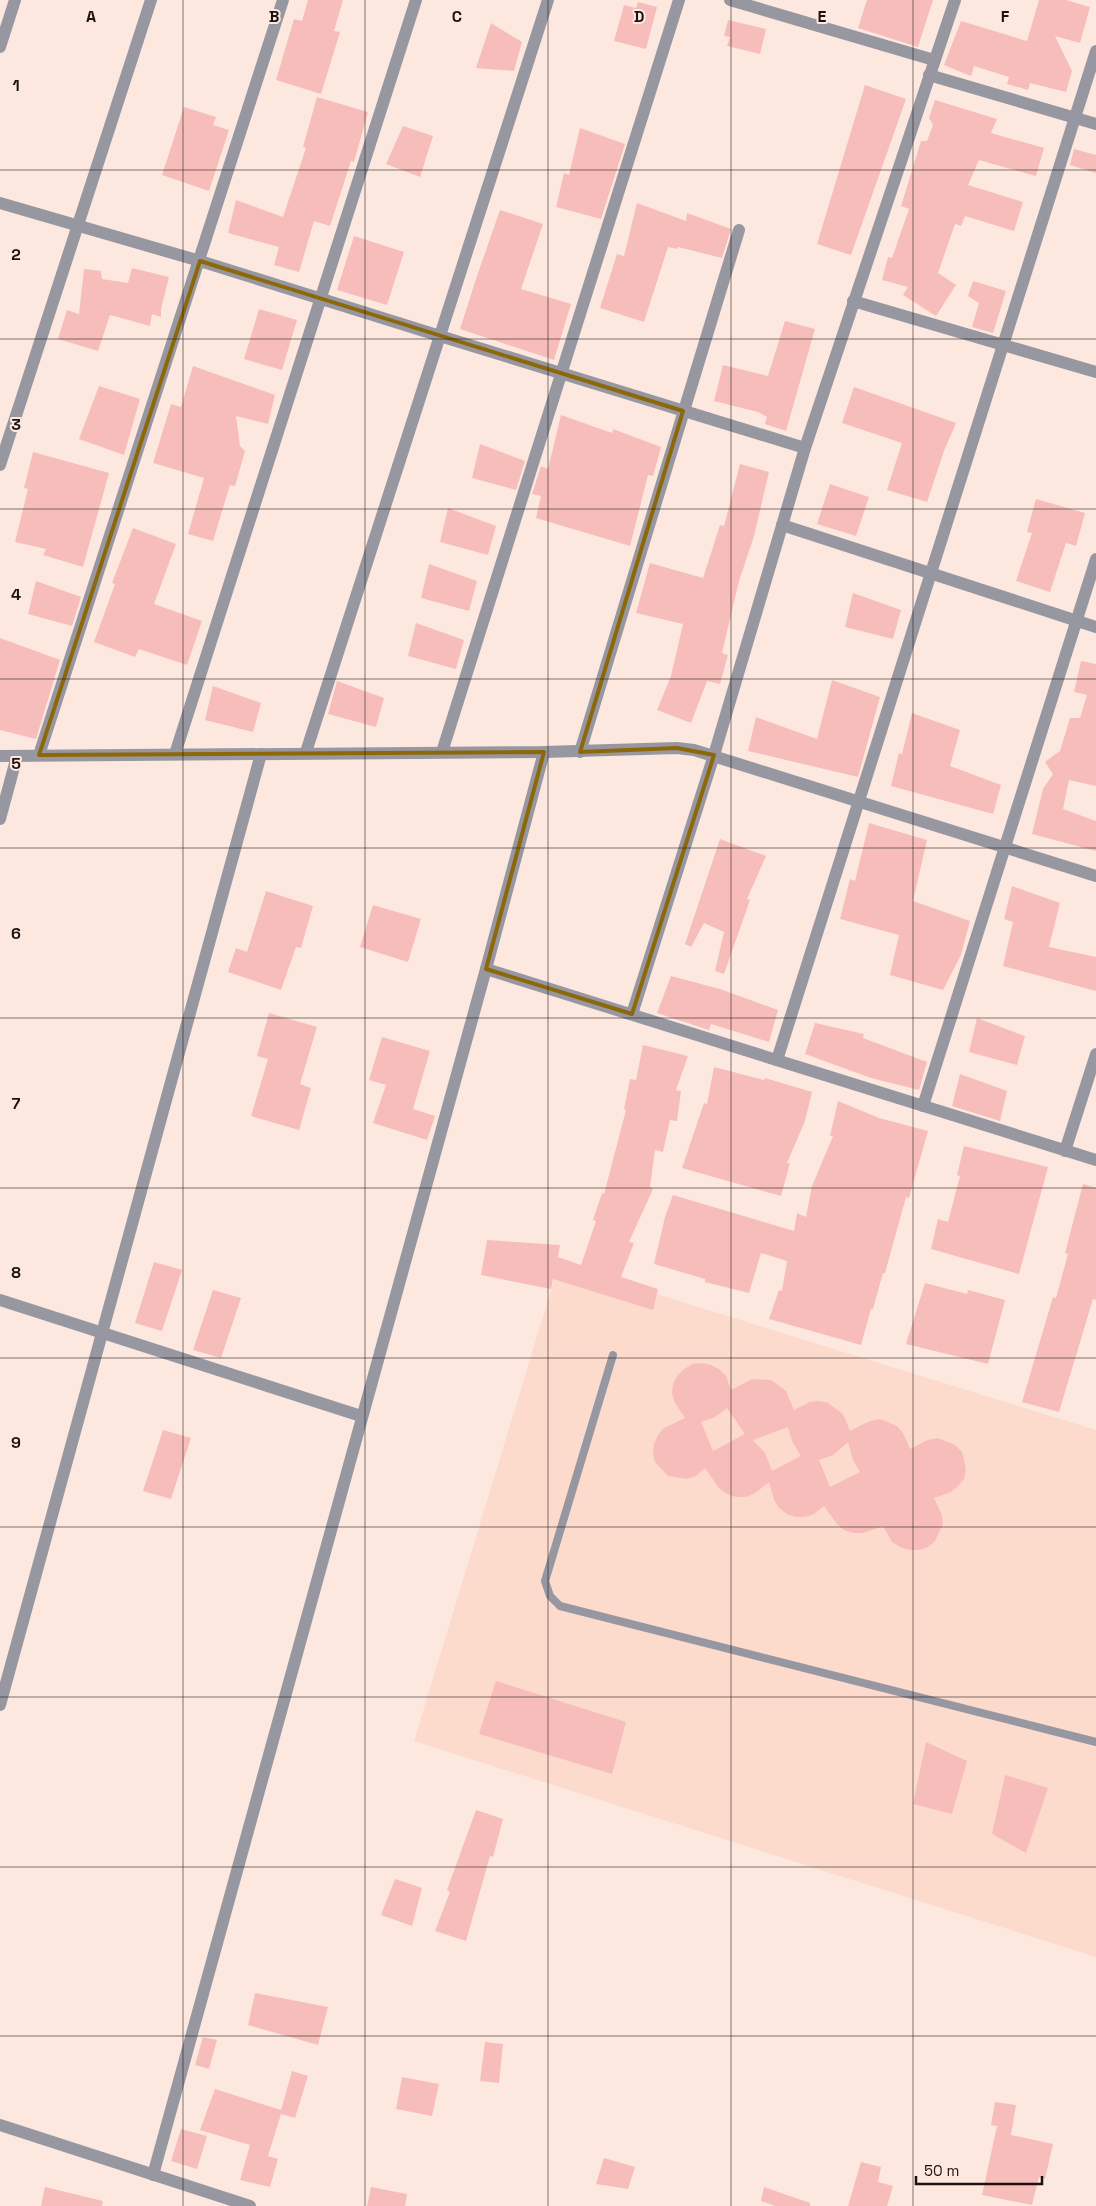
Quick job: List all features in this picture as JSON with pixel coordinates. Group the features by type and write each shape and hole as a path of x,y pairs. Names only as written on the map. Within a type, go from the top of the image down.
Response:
{"street":[{"path":"0,47 15,0"},
{"path":"0,465 152,0"},
{"path":"39,755 283,0"},
{"path":"175,754 416,0"},
{"path":"306,752 548,0"},
{"path":"442,752 679,0"},
{"path":"730,0 934,60"},
{"path":"632,1014 714,755 805,448 955,0"},
{"path":"777,1060 1096,51"},
{"path":"929,75 1096,124"},
{"path":"0,203 200,261 805,448"},
{"path":"580,752 739,230"},
{"path":"853,301 1096,372"},
{"path":"782,525 1096,628"},
{"path":"923,1106 1096,559"},
{"path":"0,756 306,752 580,752 677,748 714,755 1096,876"},
{"path":"153,2175 544,752"},
{"path":"0,1705 261,754"},
{"path":"0,819 17,756"},
{"path":"486,968 1096,1160"},
{"path":"1065,1151 1096,1054"},
{"path":"0,1300 361,1416"},
{"path":"0,2125 250,2206"}],"lane":[{"path":"613,1355 545,1581 550,1596 560,1606 1096,1742"}],"highlighted area":[{"path":"200,261 683,411 580,752 677,748 714,755 632,1014 486,969 544,752 39,755"}],"shaded area":[{"path":"559,1264 1096,1430 1096,1957 414,1741"}],"building":[{"path":"308,0 343,0 334,31 340,32 321,94 276,80 294,19 302,21"},
{"path":"867,0 933,0 918,47 858,28"},
{"path":"1039,0 1066,0 1090,7 1080,43 1055,36 1072,71 1066,92 1030,83 1028,90 1007,84 1009,77 974,66 971,76 944,65 961,21 1027,41"},
{"path":"638,2 657,7 646,49 614,41 624,5 636,8"},
{"path":"728,20 766,29 760,54 727,46 730,37 724,36"},
{"path":"491,23 522,42 514,71 476,68"},
{"path":"865,85 906,99 851,255 817,244"},
{"path":"317,97 368,112 354,162 351,161 330,226 314,221 299,272 274,265 279,247 228,233 236,200 283,217 306,148 303,147"},
{"path":"935,100 997,119 991,133 1044,148 1036,176 979,160 968,185 1023,202 1014,231 965,216 961,226 955,224 938,273 956,285 936,316 903,295 908,287 882,280 888,257 892,258 909,209 901,206 921,141 927,141 933,125 929,118"},
{"path":"184,107 216,117 213,125 229,130 209,191 162,175"},
{"path":"403,126 433,136 420,177 386,164"},
{"path":"580,128 625,144 601,219 556,207 564,173 569,175"},
{"path":"1074,149 1096,155 1096,173 1070,165"},
{"path":"637,203 686,221 687,213 731,229 722,258 678,247 677,249 668,247 644,322 600,308 617,254 624,256"},
{"path":"500,210 543,224 521,289 571,304 554,360 460,329"},
{"path":"354,236 404,252 387,305 337,290"},
{"path":"132,268 169,277 161,309 161,317 152,314 150,326 110,315 98,351 58,339 67,310 79,314 84,269 101,271 102,279 128,283"},
{"path":"973,281 1006,291 993,333 972,327 979,303 968,296"},
{"path":"259,309 297,320 282,370 244,359"},
{"path":"785,321 815,329 786,431 765,424 767,417 758,412 714,401 723,365 768,376"},
{"path":"193,366 275,395 268,424 236,416 240,446 245,451 235,486 230,485 213,541 188,534 204,478 153,463 171,404 181,407"},
{"path":"99,386 140,399 124,455 79,439"},
{"path":"854,387 956,423 944,451 927,502 887,490 902,443 842,423"},
{"path":"561,415 612,433 613,429 661,447 653,476 648,475 630,546 536,518 541,496 532,494 541,466 548,469"},
{"path":"480,444 525,461 516,490 472,478"},
{"path":"33,452 109,473 83,567 43,555 46,549 15,542 28,489 24,488"},
{"path":"740,464 769,472 754,536 739,581 722,653 728,655 720,684 707,681 691,723 657,710 671,676 683,624 636,613 650,563 703,578 720,525 724,526"},
{"path":"830,484 869,497 856,536 817,524"},
{"path":"1036,499 1085,513 1076,546 1066,543 1050,592 1016,581 1032,533 1027,532"},
{"path":"448,508 496,526 488,555 440,542"},
{"path":"133,528 176,544 154,604 202,621 187,665 139,649 135,657 94,642 115,584 112,583"},
{"path":"429,564 477,581 469,611 421,598"},
{"path":"36,581 81,597 72,626 28,614"},
{"path":"853,593 901,610 893,639 845,627"},
{"path":"416,623 464,640 456,669 408,656"},
{"path":"0,638 60,660 36,739 0,730"},
{"path":"1081,661 1096,664 1096,786 1069,780 1063,809 1096,821 1096,851 1032,834 1043,789 1053,774 1045,762 1060,751 1070,718 1080,718 1087,695 1074,692"},
{"path":"832,680 880,697 858,777 748,751 756,717 817,739"},
{"path":"337,681 384,698 376,727 328,714"},
{"path":"213,686 261,703 253,732 205,720"},
{"path":"912,713 960,730 950,766 1001,785 993,814 891,786 899,753 902,754"},
{"path":"869,823 927,840 913,901 970,921 961,955 943,990 890,975 899,935 840,919 850,879 855,881"},
{"path":"720,839 766,856 747,899 750,900 724,974 715,971 724,932 704,923 691,947 685,944"},
{"path":"1012,886 1060,903 1049,947 1096,957 1096,991 1003,966 1013,922 1004,919"},
{"path":"266,891 313,906 301,948 296,947 281,990 228,972 236,948 247,952"},
{"path":"373,905 421,919 408,962 360,947"},
{"path":"671,976 720,989 778,1010 769,1042 711,1024 709,1030 657,1013"},
{"path":"269,1013 317,1027 300,1084 311,1088 299,1130 251,1116 268,1059 257,1056"},
{"path":"977,1018 1025,1036 1017,1065 969,1052"},
{"path":"815,1023 864,1034 863,1038 927,1062 919,1090 871,1078 805,1054"},
{"path":"382,1037 430,1051 413,1109 435,1116 427,1140 373,1123 386,1085 369,1080"},
{"path":"643,1045 688,1056 676,1090 681,1091 677,1121 670,1120 663,1152 655,1150 650,1187 653,1189 629,1242 634,1243 621,1277 658,1289 653,1310 553,1279 551,1289 481,1275 487,1240 560,1245 558,1257 581,1265 596,1221 593,1220 602,1193 604,1194 626,1110 624,1109 630,1079 636,1080"},
{"path":"714,1067 764,1080 765,1078 812,1092 805,1121 787,1163 790,1163 781,1196 682,1168 704,1103 707,1104"},
{"path":"960,1074 1007,1091 1000,1121 952,1106"},
{"path":"838,1101 879,1118 928,1131 909,1198 906,1197 885,1273 883,1273 873,1309 871,1309 861,1345 769,1319 779,1290 782,1291 787,1261 761,1253 749,1293 705,1282 705,1279 654,1264 665,1217 673,1195 794,1231 797,1213 806,1217 812,1186 833,1136 830,1136"},
{"path":"964,1146 1048,1167 1019,1274 931,1249 938,1219 948,1222 960,1176 957,1175"},
{"path":"1083,1184 1096,1188 1096,1300 1093,1299 1059,1412 1022,1402 1053,1297 1056,1298 1068,1254 1065,1253"},
{"path":"154,1262 182,1270 162,1331 135,1323"},
{"path":"925,1283 967,1294 968,1290 1005,1300 988,1364 906,1344"},
{"path":"213,1290 241,1298 221,1358 193,1350"},
{"path":"702,1363 719,1369 726,1376 731,1390 752,1379 771,1380 786,1391 794,1410 810,1402 828,1403 843,1414 850,1431 870,1421 880,1419 897,1426 903,1433 910,1449 928,1440 938,1438 955,1445 962,1452 966,1469 964,1479 951,1492 934,1498 942,1515 943,1524 935,1541 928,1547 919,1550 909,1550 892,1542 883,1526 863,1533 853,1533 844,1530 837,1524 824,1506 814,1514 805,1517 787,1514 779,1508 774,1500 769,1482 754,1494 736,1497 727,1494 719,1488 705,1468 696,1476 687,1479 668,1476 655,1462 654,1444 664,1428 685,1418 675,1403 672,1394 673,1384 677,1376 684,1369 693,1364","holes":["727,1408 745,1434 713,1451 701,1422 715,1417","788,1427 792,1441 801,1456 772,1471 765,1453 753,1440","848,1442 853,1460 860,1472 830,1487 819,1460 833,1455"]},
{"path":"163,1430 191,1438 171,1499 143,1491"},
{"path":"496,1681 626,1722 612,1774 479,1734"},
{"path":"926,1742 967,1761 952,1814 913,1804"},
{"path":"1005,1775 1048,1788 1026,1853 992,1834"},
{"path":"476,1810 503,1819 493,1857 490,1856 466,1941 435,1931 450,1892 447,1890"},
{"path":"395,1879 422,1888 412,1926 381,1915"},
{"path":"255,1993 328,2007 318,2045 248,2025"},
{"path":"203,2037 217,2040 209,2069 195,2065"},
{"path":"485,2042 503,2044 499,2083 480,2081"},
{"path":"292,2071 308,2076 295,2118 281,2114 268,2156 278,2159 270,2187 240,2180 250,2145 200,2130 215,2089 281,2110"},
{"path":"402,2077 439,2084 432,2116 396,2109"},
{"path":"995,2102 1016,2105 1011,2135 1053,2144 1045,2179 1039,2177 1032,2205 982,2195 997,2126 991,2125"},
{"path":"181,2129 207,2136 197,2169 171,2161"},
{"path":"604,2158 635,2167 628,2189 596,2184"},
{"path":"861,2162 881,2167 878,2182 893,2186 887,2206 848,2206"},
{"path":"45,2187 103,2201 102,2206 41,2206"},
{"path":"371,2187 407,2194 405,2206 367,2206"},
{"path":"764,2187 810,2203 810,2206 775,2206 761,2201"}]}
